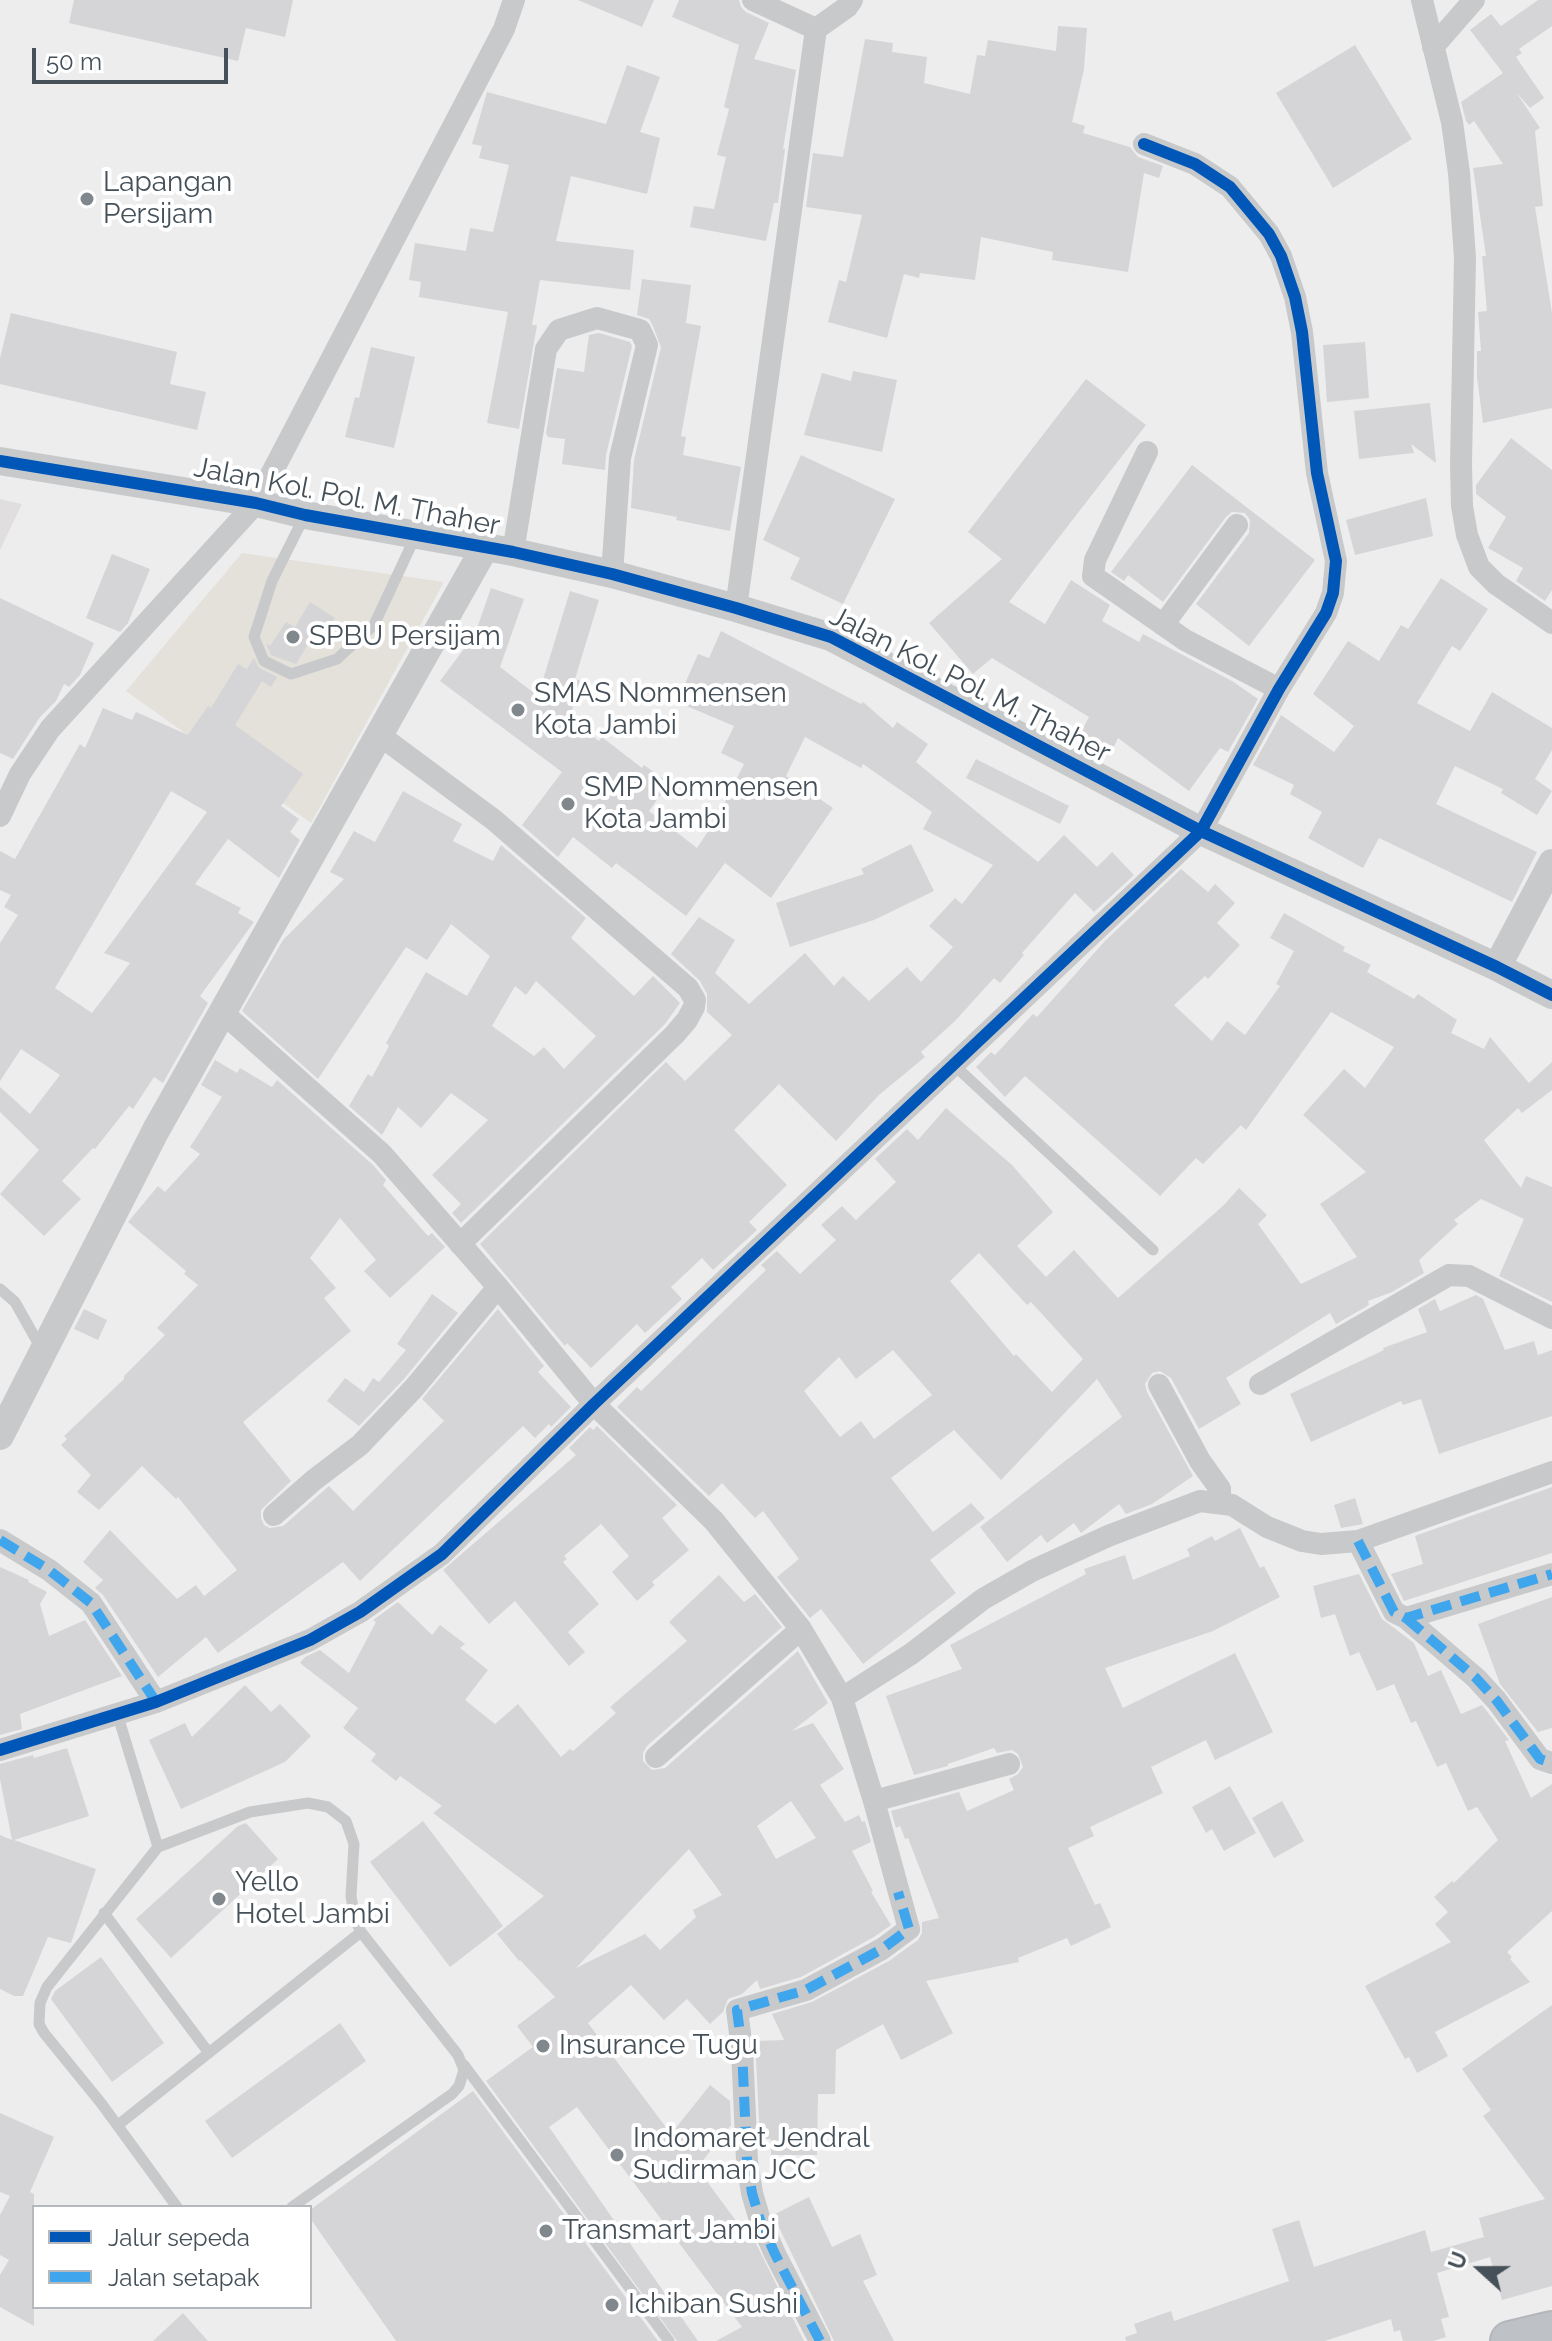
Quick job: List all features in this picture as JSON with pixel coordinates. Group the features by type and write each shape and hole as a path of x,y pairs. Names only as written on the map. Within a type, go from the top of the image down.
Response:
{"highway":[{"path":"1510,2341 1552,2331"}],"street":[{"path":"0,816 20,774 50,729 256,503 504,29 514,0"},
{"path":"753,0 816,29"},
{"path":"736,608 816,29 852,0"},
{"path":"1422,0 1452,122 1460,187 1465,258 1462,478 1467,535 1479,567 1496,584 1552,623"},
{"path":"1433,47 1474,0"},
{"path":"0,1750 156,1702 310,1640 360,1612 442,1554 594,1404 1201,831 1279,689 1326,613 1336,576 1334,548 1317,473 1302,332 1295,297 1281,256 1269,234 1230,187 1195,164 1144,144"},
{"path":"513,552 546,349 559,330 597,318 640,330 647,345 620,458 612,574"},
{"path":"1147,452 1092,571 1098,582 1185,640 1279,689"},
{"name":"Jalan Kol. Pol. M. Thaher","path":"0,461 256,503 305,515 513,552 612,574 831,637 1201,831 1552,995"},
{"path":"1163,625 1237,525"},
{"path":"0,1436 156,1130 484,549"},
{"path":"378,734 494,820 688,988 695,1000 687,1020 675,1034 460,1244"},
{"path":"1497,967 1552,863"},
{"path":"222,1012 382,1154 498,1287 594,1404 714,1521 801,1629 842,1698 909,1929 882,1949 806,1990 737,2010 752,2193 775,2254 820,2341"},
{"path":"1260,1384 1449,1275 1469,1276 1552,1318"},
{"path":"274,1515 360,1445 414,1388 498,1287"},
{"path":"1159,1385 1200,1461 1220,1489 1220,1503"},
{"path":"842,1698 911,1654 983,1599 1032,1571 1108,1536 1200,1501 1232,1505 1267,1527 1302,1541 1321,1544 1358,1541 1552,1472"},
{"path":"0,1540 49,1570 91,1603 156,1702"},
{"path":"1358,1541 1394,1612 1406,1618 1476,1678 1540,1759 1552,1763"},
{"path":"1406,1618 1552,1574"},
{"path":"656,1757 801,1629"},
{"path":"874,1801 1009,1764"}],"lane":[{"path":"305,515 272,581 254,637 264,661 291,674 337,659 374,625 417,535"},
{"path":"954,1065 1153,1250"},
{"path":"0,1289 15,1302 42,1350"},
{"path":"117,1713 158,1847"},
{"path":"176,2205 118,2125 44,2033 39,2024 40,2003 47,1987 158,1847 250,1812 308,1803 328,1807 346,1821 351,1832 354,1844 352,1908 361,1932 669,2341"},
{"path":"104,1913 209,2053"},
{"path":"118,2125 361,1932"},
{"path":"295,2205 452,2094 463,2078 463,2064"}],"shaded area":[{"path":"0,499 22,504 0,550"},
{"name":"SPBU Persijam","path":"242,553 444,582 311,823 126,691"}],"building":[{"path":"74,0 293,0 285,37 246,28 238,61 69,23"},
{"path":"578,0 654,0 642,27"},
{"path":"679,0 739,0 746,12 769,23 754,59 796,70 778,203 774,203 766,241 690,227 694,206 714,209 726,157 717,155 729,109 724,107 739,45 672,17"},
{"path":"1538,0 1552,0 1552,26 1519,49 1522,53 1516,57 1544,98 1530,108 1516,92 1540,128 1535,131 1543,206 1535,207 1552,313 1552,408 1483,423 1477,351 1481,351 1478,312 1487,311 1482,256 1486,256 1473,168 1503,164 1474,121 1469,125 1466,121 1461,102 1503,73 1470,30 1491,14 1501,26"},
{"path":"1058,26 1087,28 1084,69 1072,122 1085,126 1083,133 1130,147 1138,157 1163,166 1159,178 1144,173 1128,272 1052,260 1053,252 981,237 975,280 920,273 919,278 904,274 887,338 828,322 839,280 846,282 862,215 806,207 813,153 843,157 865,39 893,43 892,52 927,57 924,83 970,94 977,55 985,56 988,40 1056,51"},
{"path":"1355,45 1412,139 1333,188 1276,93"},
{"path":"627,65 660,77 640,132 660,138 647,194 571,176 556,241 634,250 630,290 540,280 532,325 537,325 519,429 487,423 508,312 419,297 421,282 409,280 415,243 466,251 470,228 493,232 509,165 479,158 482,146 472,144 487,92 606,124"},
{"path":"642,279 691,285 686,323 701,326 681,436 686,437 683,455 741,467 730,531 631,508 634,460 661,347 649,319 637,315"},
{"path":"11,313 177,352 170,384 206,392 197,430 0,384 0,358"},
{"path":"599,333 630,342 632,346 605,470 562,464 565,439 548,437 546,433 557,368 584,372 589,335"},
{"path":"1365,342 1369,398 1327,402 1323,345"},
{"path":"371,347 415,357 394,448 345,437 355,397 359,398"},
{"path":"853,371 897,380 882,452 804,435 822,373 851,381"},
{"path":"1086,379 1146,425 1009,602 1045,624 1071,580 1110,605 1102,621 1139,642 1143,634 1232,681 1258,699 1228,752 1220,748 1189,791 1118,738 1111,753 1078,738 1089,717 992,658 973,674 929,623 1002,559 968,532"},
{"path":"1430,403 1436,463 1411,444 1414,453 1359,459 1354,411"},
{"path":"1511,438 1552,470 1552,590 1545,601 1516,581 1523,568 1488,548 1506,517 1476,494 1476,485"},
{"path":"801,455 895,499 843,604 790,579 800,558 763,540"},
{"path":"1192,465 1315,560 1249,646 1196,604 1249,533 1250,520 1245,513 1232,512 1226,517 1163,602 1128,575 1124,581 1111,572"},
{"path":"1426,498 1433,536 1355,555 1346,520"},
{"path":"112,554 150,569 128,623 120,632 86,618"},
{"path":"1441,578 1488,609 1460,651 1452,646 1417,703 1470,731 1492,692 1552,728 1552,750 1535,779 1552,791 1537,815 1501,793 1503,789 1455,766 1436,804 1537,852 1512,902 1379,838 1363,868 1308,838 1322,812 1290,794 1294,785 1253,765 1281,715 1334,752 1354,726 1313,694 1348,641 1379,661 1401,625 1408,629"},
{"path":"491,588 524,599 500,667 538,696 570,591 599,600 575,679 581,681 569,719 599,741 602,737 642,768 644,765 669,783 649,811 697,848 717,818 744,764 721,753 734,726 677,702 698,654 709,658 721,631 861,704 863,702 893,728 897,722 928,744 916,762 1038,862 1064,835 1097,867 1112,852 1134,875 1094,912 1075,893 1000,983 994,978 955,1021 921,1052 925,1057 879,1095 836,1141 779,1084 734,1130 787,1185 749,1222 757,1230 713,1270 702,1258 671,1287 682,1299 645,1333 637,1324 591,1368 567,1343 565,1346 480,1244 666,1062 685,1081 732,1035 707,1012 707,994 700,981 671,954 699,917 735,940 715,973 749,1004 805,953 834,986 843,976 869,1001 907,967 921,982 953,947 929,926 955,898 962,904 993,865 923,829 932,812 863,764 861,768 805,737 786,776 833,808 771,898 725,863 686,916 616,863 612,868 573,837 558,857 522,825 562,772 440,681 475,634"},
{"path":"0,598 94,643 80,675 69,687 64,684 56,701 40,717 13,759 0,753"},
{"path":"310,602 335,618 319,644 311,639 296,664 271,655 266,643 270,646 286,622 295,627"},
{"path":"254,658 259,668 277,677 271,687 262,681 235,725 303,774 281,806 299,819 290,832 300,840 279,878 228,839 195,884 241,908 238,913 254,922 200,996 208,1003 163,1083 154,1077 133,1109 129,1106 95,1149 62,1181 81,1199 44,1236 0,1194 39,1150 0,1112 0,1087 30,1114 60,1075 21,1049 0,1081 0,943 18,915 4,907 11,895 0,890 0,851 15,859 80,744 85,748 103,708 132,720 136,712 188,735 208,706 211,708 238,664 247,669","holes":["171,791 207,812 104,953 130,963 92,1013 55,988"]},
{"path":"976,759 1069,806 1060,824 966,778"},
{"path":"403,791 462,824 453,841 493,861 501,845 586,918 571,938 634,996 653,976 680,1003 665,1024 461,1223 452,1213 461,1204 432,1175 488,1120 451,1093 421,1128 398,1107 382,1135 349,1106 368,1074 372,1077 389,1046 386,1043 426,972 467,996 490,956 451,924 427,960 406,947 318,1079 242,1011 283,940 344,879 330,872 354,831 375,842","holes":["536,981 596,1036 564,1069 544,1047 534,1056 492,1026 515,986 526,995"]},
{"path":"911,844 934,891 874,920 790,947 776,903 864,874 861,869"},
{"path":"1181,869 1208,892 1215,884 1235,903 1217,923 1240,945 1208,979 1205,976 1174,1005 1212,1041 1227,1021 1245,1035 1280,986 1276,984 1294,951 1270,938 1284,913 1371,965 1367,972 1414,999 1418,994 1457,1020 1451,1033 1484,1049 1490,1037 1529,1083 1552,1062 1552,1090 1522,1113 1518,1108 1484,1140 1521,1188 1526,1176 1552,1187 1552,1302 1499,1276 1524,1219 1481,1199 1454,1220 1458,1224 1419,1260 1424,1273 1392,1292 1368,1301 1369,1305 1336,1324 1330,1313 1226,1378 1241,1404 1199,1429 1171,1378 1160,1371 1152,1373 1145,1384 1147,1392 1193,1476 1152,1504 1126,1514 1119,1504 1081,1533 1074,1523 1047,1543 1041,1535 1007,1562 980,1527 1122,1417 1097,1379 1001,1480 954,1430 891,1478 933,1532 971,1503 985,1518 930,1560 956,1593 863,1664 821,1609 810,1618 777,1577 799,1559 763,1511 755,1518 722,1483 709,1496 617,1407 637,1387 641,1391 766,1270 761,1265 777,1251 800,1274 836,1240 821,1225 842,1206 856,1220 896,1182 875,1159 907,1129 918,1140 946,1108 1012,1165 1053,1212 1017,1246 1046,1277 1074,1250 1118,1298 1224,1205 1239,1188 1267,1215 1258,1224 1301,1284 1357,1257 1320,1204 1366,1172 1303,1115 1344,1069 1365,1088 1394,1047 1331,1012 1246,1130 1241,1125 1203,1164 1196,1158 1160,1196 1025,1076 1005,1097 976,1067 991,1052 995,1055 1033,1014 1037,1017 1104,942","holes":["979,1253 1027,1305 1031,1302 1083,1359 1052,1392 1016,1354 1014,1356 950,1281","893,1350 932,1395 874,1439 861,1421 840,1437 804,1391 839,1357 856,1379"]},
{"path":"215,1060 237,1073 240,1068 272,1087 277,1080 373,1165 386,1180 383,1185 428,1236 432,1233 445,1247 390,1298 364,1271 376,1260 340,1218 310,1258 336,1288 324,1298 351,1331 243,1422 291,1481 261,1510 264,1525 270,1528 283,1526 329,1486 353,1511 444,1421 422,1399 498,1309 544,1366 538,1372 571,1407 535,1438 523,1426 360,1581 343,1562 218,1653 206,1637 158,1677 103,1595 95,1588 103,1580 83,1562 110,1530 177,1599 196,1585 204,1596 237,1570 178,1497 176,1499 142,1466 99,1510 77,1492 91,1475 61,1445 67,1439 64,1436 165,1335 157,1328 198,1285 128,1222 158,1186 165,1192 200,1154 190,1147 222,1097 201,1085"},
{"path":"432,1294 458,1313 404,1379 359,1426 327,1401 345,1378 364,1392 373,1378 379,1382 406,1350 397,1344"},
{"path":"1476,1295 1483,1299 1505,1350 1534,1341 1538,1355 1552,1350 1552,1416 1439,1454 1421,1399 1403,1405 1401,1401 1311,1442 1290,1394 1383,1348 1427,1332 1418,1309 1435,1299 1440,1311"},
{"path":"84,1309 107,1320 98,1340 74,1329"},
{"path":"597,1426 677,1505 662,1518 689,1550 652,1582 655,1585 637,1601 612,1572 629,1556 601,1524 564,1556 567,1559 563,1562 599,1604 568,1632 585,1652 569,1666 515,1601 489,1624 443,1570 576,1455 569,1448 590,1427 593,1430"},
{"path":"1552,1487 1552,1553 1404,1601 1391,1574 1423,1564 1415,1536"},
{"path":"1355,1498 1363,1524 1341,1528 1334,1505"},
{"path":"1240,1528 1260,1568 1264,1566 1280,1597 1213,1631 1105,1668 1123,1708 1235,1653 1273,1732 1215,1760 1206,1740 1151,1767 1163,1793 1090,1827 1094,1836 1068,1848 1095,1905 1100,1903 1111,1927 1071,1946 1067,1938 1018,1958 1019,1962 926,1981 953,2033 901,2060 883,2024 836,2050 835,2094 818,2094 817,2155 771,2155 771,2139 760,2139 755,2041 784,2040 772,2014 812,2002 889,1961 918,1940 922,1922 939,1918 908,1838 905,1839 900,1826 896,1828 891,1811 959,1792 967,1811 1014,1790 1009,1779 1023,1767 1018,1754 1012,1750 997,1753 994,1748 914,1775 886,1696 962,1669 950,1645 1086,1574 1084,1569 1125,1555 1133,1580 1190,1556 1187,1549 1212,1536 1215,1541"},
{"path":"0,1567 47,1592 40,1604 49,1636 85,1620 122,1676 20,1714 22,1729 0,1735"},
{"path":"1359,1574 1382,1619 1414,1643 1428,1676 1441,1670 1461,1714 1482,1705 1486,1710 1509,1740 1505,1741 1531,1798 1552,1784 1552,1911 1507,1952 1530,1982 1435,2032 1448,2056 1417,2073 1409,2057 1405,2059 1365,1986 1451,1942 1435,1924 1448,1912 1434,1897 1452,1881 1454,1883 1498,1840 1477,1807 1468,1811 1446,1763 1437,1767 1416,1721 1411,1723 1394,1684 1377,1691 1359,1652 1350,1656 1335,1614 1321,1618 1313,1586"},
{"path":"719,1575 744,1602 755,1594 782,1627 647,1746 643,1761 652,1770 665,1768 798,1651 828,1703 792,1731 813,1723 844,1769 820,1785 845,1822 859,1815 862,1822 865,1821 871,1842 852,1851 891,1925 801,1977 760,1989 757,1980 742,1994 728,1999 723,2012 710,2024 687,1999 664,2020 631,1985 588,2023 671,2134 710,2085 730,2101 731,2125 697,2168 742,2229 748,2227 804,2341 716,2341 742,2327 577,2107 549,2127 698,2341 677,2341 486,2081 533,2047 517,2026 555,1997 497,1934 544,1896 433,1813 442,1806 400,1776 396,1781 371,1761 376,1754 343,1728 358,1708 300,1663 320,1650 349,1673 376,1622 373,1620 398,1602 432,1635 440,1625 465,1644 460,1648 488,1670 465,1700 495,1724 518,1704 561,1757 570,1749 573,1751 616,1713 610,1707 687,1641 669,1622","holes":["791,1801 816,1838 776,1859 757,1826","689,1849 722,1895 693,1910 696,1917 660,1950 645,1934 576,1968"]},
{"path":"1552,1597 1552,1728 1538,1732 1500,1684 1478,1624"},
{"path":"245,1685 271,1712 280,1704 311,1736 285,1762 181,1809 149,1740 185,1723 192,1737"},
{"path":"67,1748 89,1816 14,1840 96,1869 71,1943 48,1937 23,1996 14,1996 0,1989 0,1835 12,1840 0,1764"},
{"path":"1230,1786 1256,1833 1224,1851 1212,1829 1206,1833 1192,1807"},
{"path":"1282,1801 1304,1841 1274,1858 1252,1818"},
{"path":"423,1821 503,1926 450,1967 370,1862"},
{"path":"246,1823 278,1859 171,1958 136,1919 238,1826"},
{"path":"101,1957 164,2043 112,2082 51,1999 55,1991"},
{"path":"1552,2005 1552,2286 1502,2300 1490,2257 1437,2273 1449,2317 1441,2319 1446,2337 1433,2341 1403,2341 1400,2330 1394,2332 1391,2319 1325,2341 1126,2341 1125,2337 1137,2333 1134,2324 1171,2311 1174,2321 1289,2281 1272,2229 1299,2220 1314,2267 1425,2230 1431,2252 1484,2237 1479,2218 1545,2199 1483,2116 1491,2110 1462,2069"},
{"path":"340,2023 366,2061 232,2158 205,2121"},
{"path":"473,2091 658,2341 396,2341 312,2221 312,2209"},
{"path":"0,2113 54,2137 30,2192 34,2194 34,2326 0,2307 0,2275 9,2260 0,2255 0,2215 10,2196 0,2192"},
{"path":"809,2197 832,2247 860,2234 877,2275 863,2281 894,2341 834,2341 773,2215"},
{"path":"183,2313 208,2341 153,2341"}],"marked path":[{"path":"0,1540 49,1570 91,1603 156,1702"},
{"path":"1358,1541 1394,1612 1406,1618 1552,1574"},
{"path":"1406,1618 1476,1678 1540,1759 1552,1763"},
{"path":"820,2341 775,2254 752,2193 737,2010 806,1990 882,1949 909,1929 898,1892"}],"cycle path":[{"path":"0,1750 156,1702 310,1640 360,1612 442,1554 594,1404 1201,831 1279,689 1326,613 1333,593 1336,561 1317,473 1302,332 1295,297 1281,256 1269,234 1230,187 1195,164 1144,144"},
{"path":"0,461 256,503 305,515 513,552 612,574 831,637 1201,831 1552,995"}],"place":[{"name":"Lapangan Persijam","path":"87,199"},
{"name":"SPBU Persijam","path":"293,637"},
{"name":"SMAS Nommensen Kota Jambi","path":"518,710"},
{"name":"SMP Nommensen Kota Jambi","path":"568,804"},
{"name":"Yello Hotel Jambi","path":"219,1899"},
{"name":"Insurance Tugu","path":"543,2046"},
{"name":"Indomaret Jendral Sudirman JCC","path":"617,2155"},
{"name":"Transmart Jambi","path":"546,2231"},
{"name":"Ichiban Sushi","path":"612,2305"}]}
